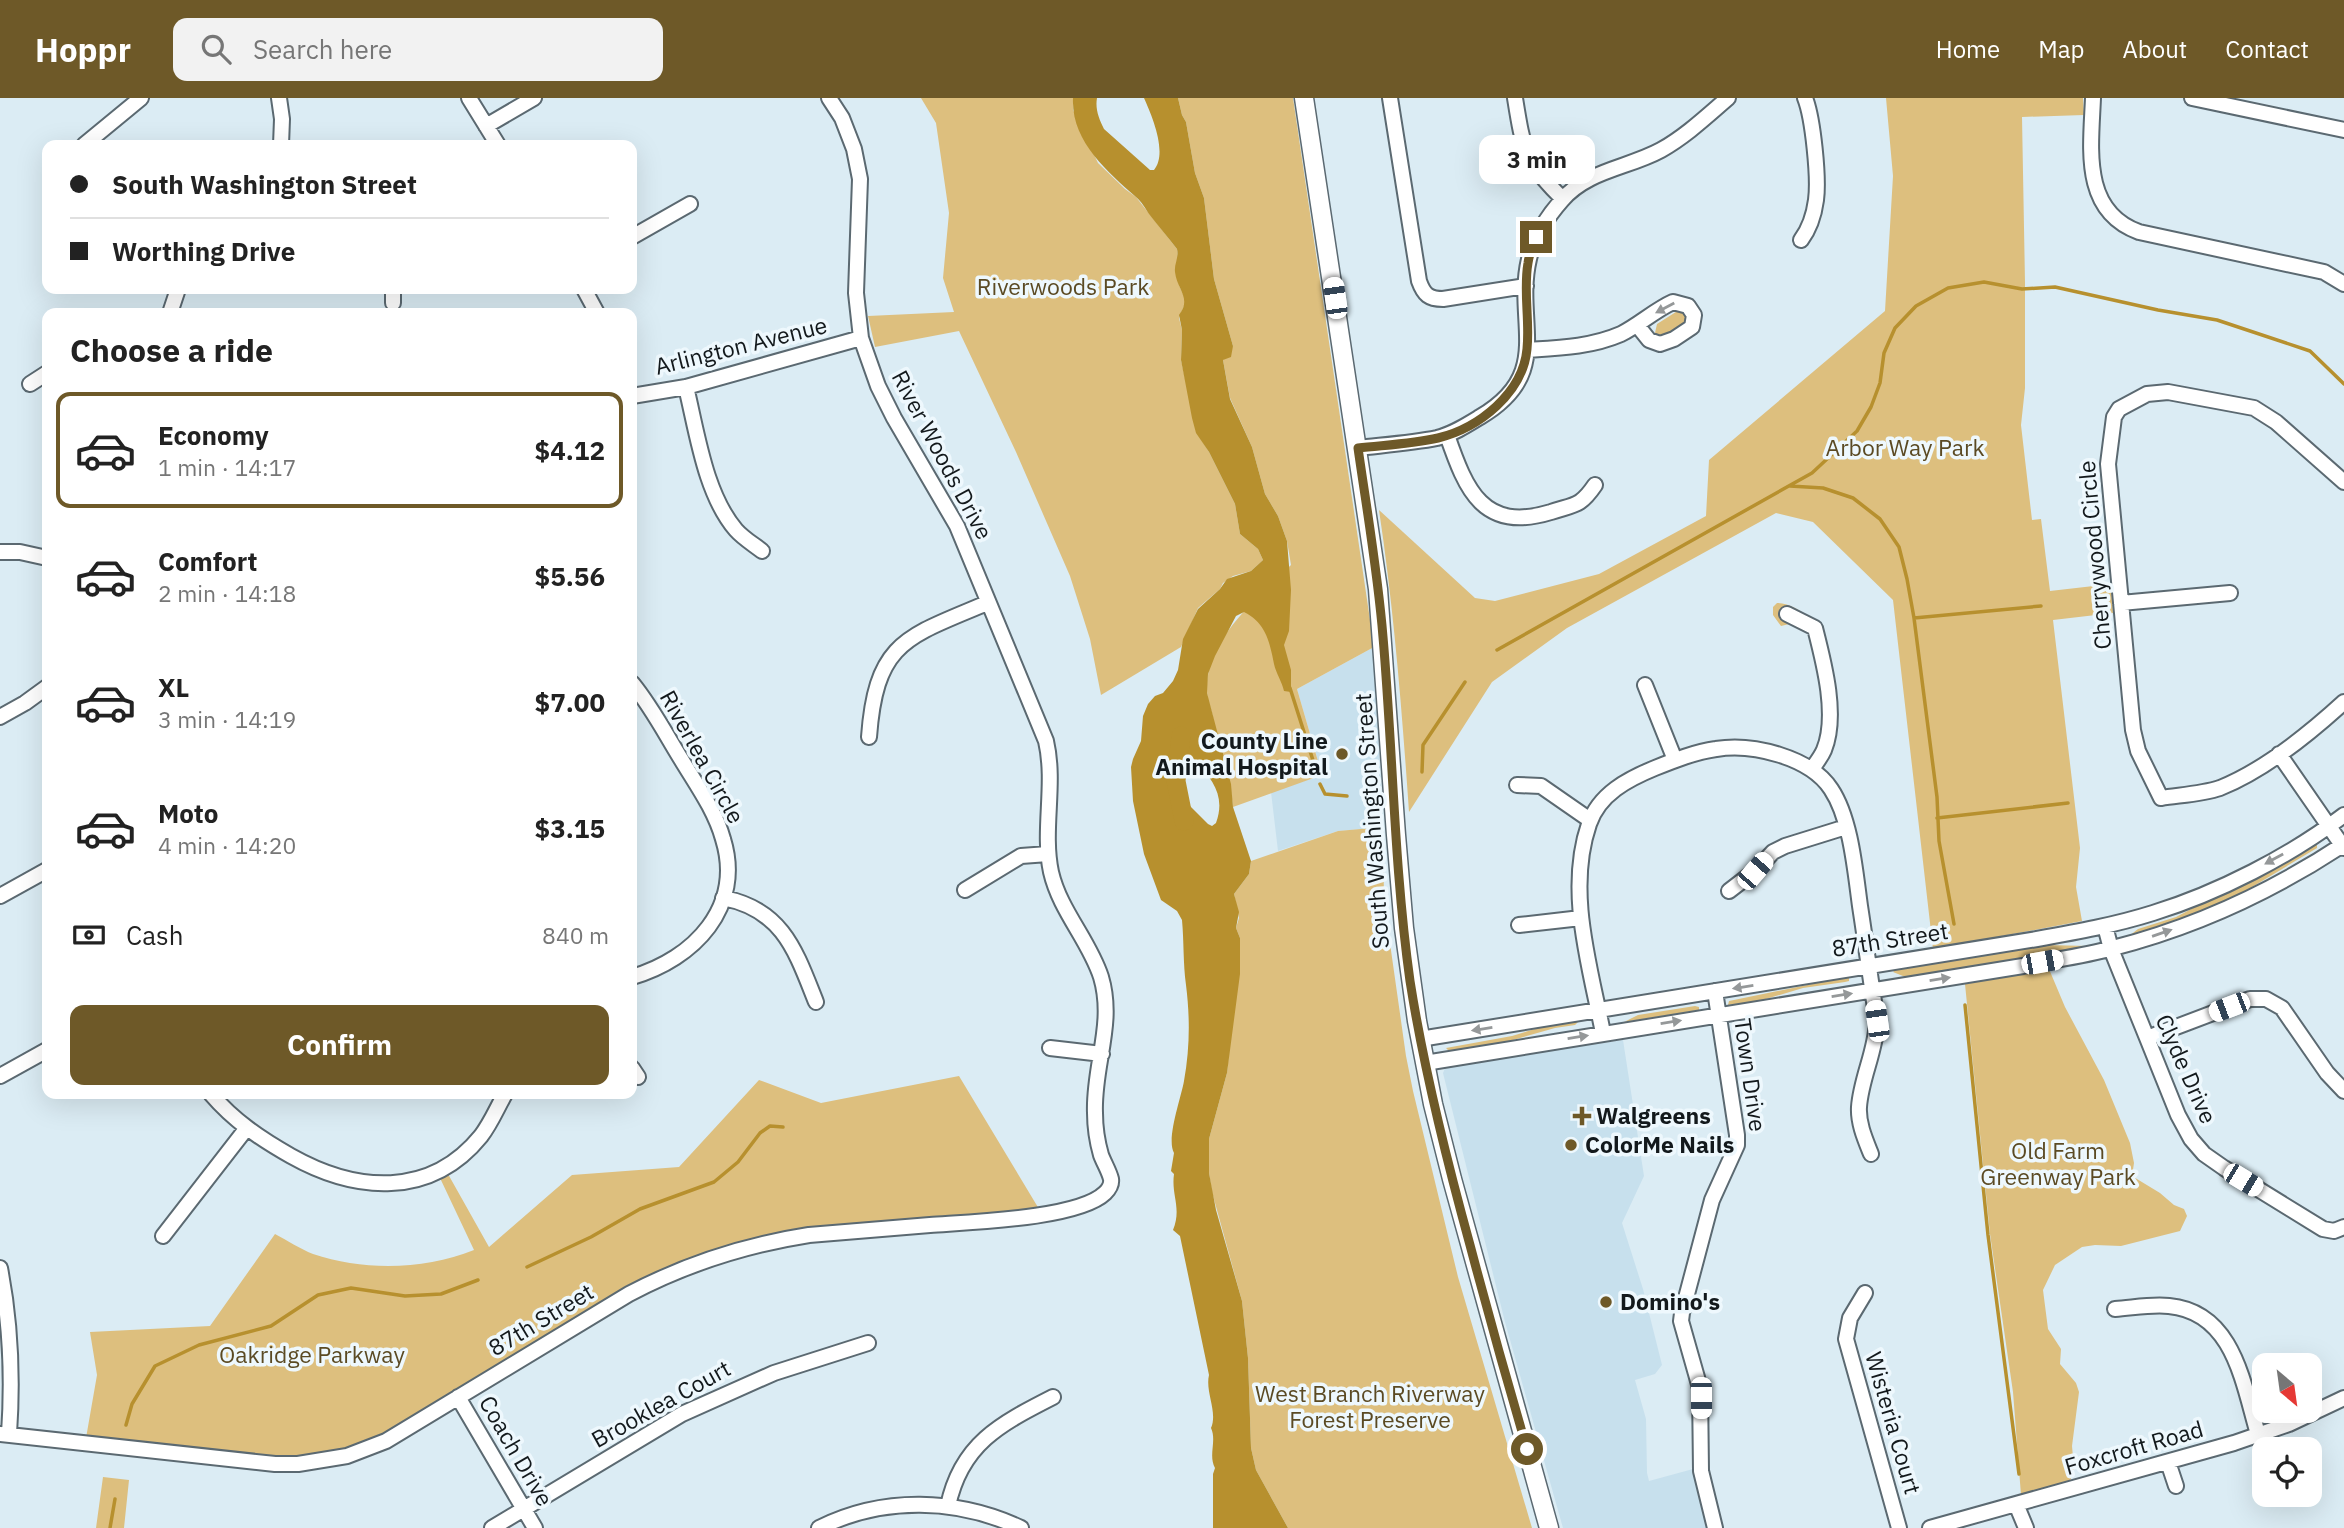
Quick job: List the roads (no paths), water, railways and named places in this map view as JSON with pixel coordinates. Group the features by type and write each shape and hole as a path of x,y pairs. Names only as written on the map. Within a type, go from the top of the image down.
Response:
{"main road":[{"name":"South Washington Street","path":"1304,98 1378,589 1404,928 1420,1039 1452,1179 1549,1528"}],"street":[{"path":"90,140 141,98"},
{"path":"279,98 281,140"},
{"path":"469,98 495,140"},
{"path":"486,126 534,98"},
{"name":"River Woods Drive","path":"829,98 852,141 860,179 856,293 862,338 886,402 949,510 1031,705 1049,756 1048,854 1056,890 1101,976 1107,1007 1107,1026 1095,1091 1095,1119 1101,1154 1111,1181 1108,1190"},
{"path":"1390,98 1419,281 1426,296 1433,299 1526,286"},
{"path":"1515,98 1522,143 1530,161 1539,175 1563,199"},
{"path":"1358,448 1447,435 1503,401 1523,371 1527,350 1528,261 1536,237 1563,199 1587,179 1603,171 1640,160 1675,142 1728,98"},
{"path":"1801,240 1811,224 1817,197 1811,113 1805,98"},
{"path":"2093,98 2095,187 2105,208 2118,221 2139,232 2323,272 2344,284"},
{"path":"2192,98 2344,130"},
{"path":"637,234 690,204"},
{"path":"1527,350 1590,344 1637,325"},
{"name":"Arlington Avenue","path":"637,395 686,387 862,338"},
{"path":"30,384 42,376"},
{"path":"686,387 710,484 717,501 739,533 762,551"},
{"name":"Cherrywood Circle","path":"2279,754 2252,772 2221,787 2161,798 2136,745 2131,705 2108,464 2114,417 2119,409 2129,402 2147,394 2178,392 2254,408 2276,422 2344,482"},
{"path":"1447,435 1460,470 1475,495 1498,514 1518,519 1541,515 1584,502 1595,485"},
{"path":"0,552 20,552 42,557"},
{"path":"2121,603 2230,593"},
{"path":"869,737 872,702 885,666 898,648 923,630 988,603"},
{"path":"1787,614 1815,628 1826,676 1829,723 1827,741 1821,757 1812,769"},
{"path":"1645,685 1675,760"},
{"name":"Riverlea Circle","path":"637,690 654,713 719,825 728,868 723,898 711,926 695,943 666,964 637,974"},
{"path":"0,717 42,691"},
{"path":"2343,846 2279,754 2344,702"},
{"path":"1603,1033 1581,918 1579,885 1581,858 1590,820 1601,802 1633,776 1675,760 1717,749 1737,748 1791,759 1812,769 1832,791 1846,827 1854,862 1877,1035 1859,1108 1862,1131 1871,1154"},
{"path":"1517,785 1541,786 1590,820"},
{"name":"87th Street","path":"1420,1039 2105,926 2197,897 2249,872 2344,815"},
{"path":"1729,891 1755,871 1773,852 1846,827"},
{"name":"87th Street","path":"1425,1063 2111,949 2208,917 2260,893 2343,846"},
{"path":"965,890 1021,856 1048,854"},
{"path":"0,896 42,873"},
{"path":"723,898 758,910 778,926 793,947 816,1002"},
{"path":"1519,925 1581,918"},
{"name":"Clyde Drive","path":"2105,926 2111,949 2178,1115 2191,1139 2204,1154 2224,1168 2323,1228 2334,1231 2344,1227"},
{"name":"Town Drive","path":"1715,991 1737,1145 1712,1200 1681,1321 1700,1388 1701,1471 1715,1528"},
{"path":"2147,1038 2250,999 2266,999 2282,1009 2327,1073 2344,1091"},
{"path":"1049,1048 1101,1054"},
{"path":"0,1076 42,1052"},
{"path":"216,1099 246,1129 299,1160 341,1178 368,1183 393,1183 423,1177 456,1160 482,1134 502,1099"},
{"path":"163,1236 246,1129"},
{"name":"87th Street","path":"4,1434 275,1464 298,1464 347,1456 400,1433 629,1294 714,1256 809,1235 1039,1215 1096,1200 1108,1190"},
{"path":"0,1268 11,1339 12,1387 4,1434"},
{"name":"Wisteria Court","path":"1865,1293 1850,1318 1846,1339 1899,1528"},
{"path":"2115,1309 2168,1306 2195,1312 2213,1325 2231,1349 2258,1434"},
{"name":"Brooklea Court","path":"492,1528 682,1414 716,1397 774,1373 868,1343"},
{"name":"Coach Drive","path":"458,1397 535,1528"},
{"path":"948,1506 960,1470 975,1447 1010,1420 1053,1397"},
{"name":"Foxcroft Road","path":"1930,1528 2168,1462 2258,1434 2289,1424 2344,1398"},
{"path":"2168,1462 2176,1486"},
{"path":"819,1528 857,1513 923,1504 948,1506 993,1516 1021,1528"},
{"path":"2017,1504 2026,1528"}],"waterway":[{"path":"1497,650 1812,473 1857,431 1871,407 1880,383 1884,353 1895,328 1916,306 1948,288 1984,282 2022,289 2055,287 2217,320 2310,351 2344,384"},
{"path":"1790,486 1823,488 1853,498 1880,519 1899,547 1914,618 1937,797 1939,841 1954,924"},
{"path":"1914,618 2041,606"},
{"path":"1422,772 1423,745 1465,682"},
{"path":"1290,688 1317,773"},
{"path":"1181,736 1176,781 1184,821"},
{"path":"1320,784 1325,794 1347,796"},
{"path":"1937,818 2068,803"},
{"path":"1965,1005 1988,1235 2019,1474"},
{"path":"527,1267 591,1237 640,1209 714,1182 738,1162 760,1133 770,1126 783,1127"},
{"path":"126,1425 132,1404 155,1366 199,1345 271,1326 318,1295 351,1288 405,1296 441,1294 478,1280"},
{"path":"110,1528 115,1499"}],"place":[{"name":"County Line Animal Hospital","path":"1342,754"},
{"name":"Walgreens","path":"1582,1116"},
{"name":"ColorMe Nails","path":"1571,1145"},
{"name":"Domino's","path":"1606,1302"}],"park label":[{"name":"Riverwoods Park","path":"1063,287"},
{"name":"Arbor Way Park","path":"1905,448"},
{"name":"Old Farm Greenway Park","path":"2058,1164"},
{"name":"Oakridge Parkway","path":"312,1355"},
{"name":"West Branch Riverway Forest Preserve","path":"1370,1407"}]}
